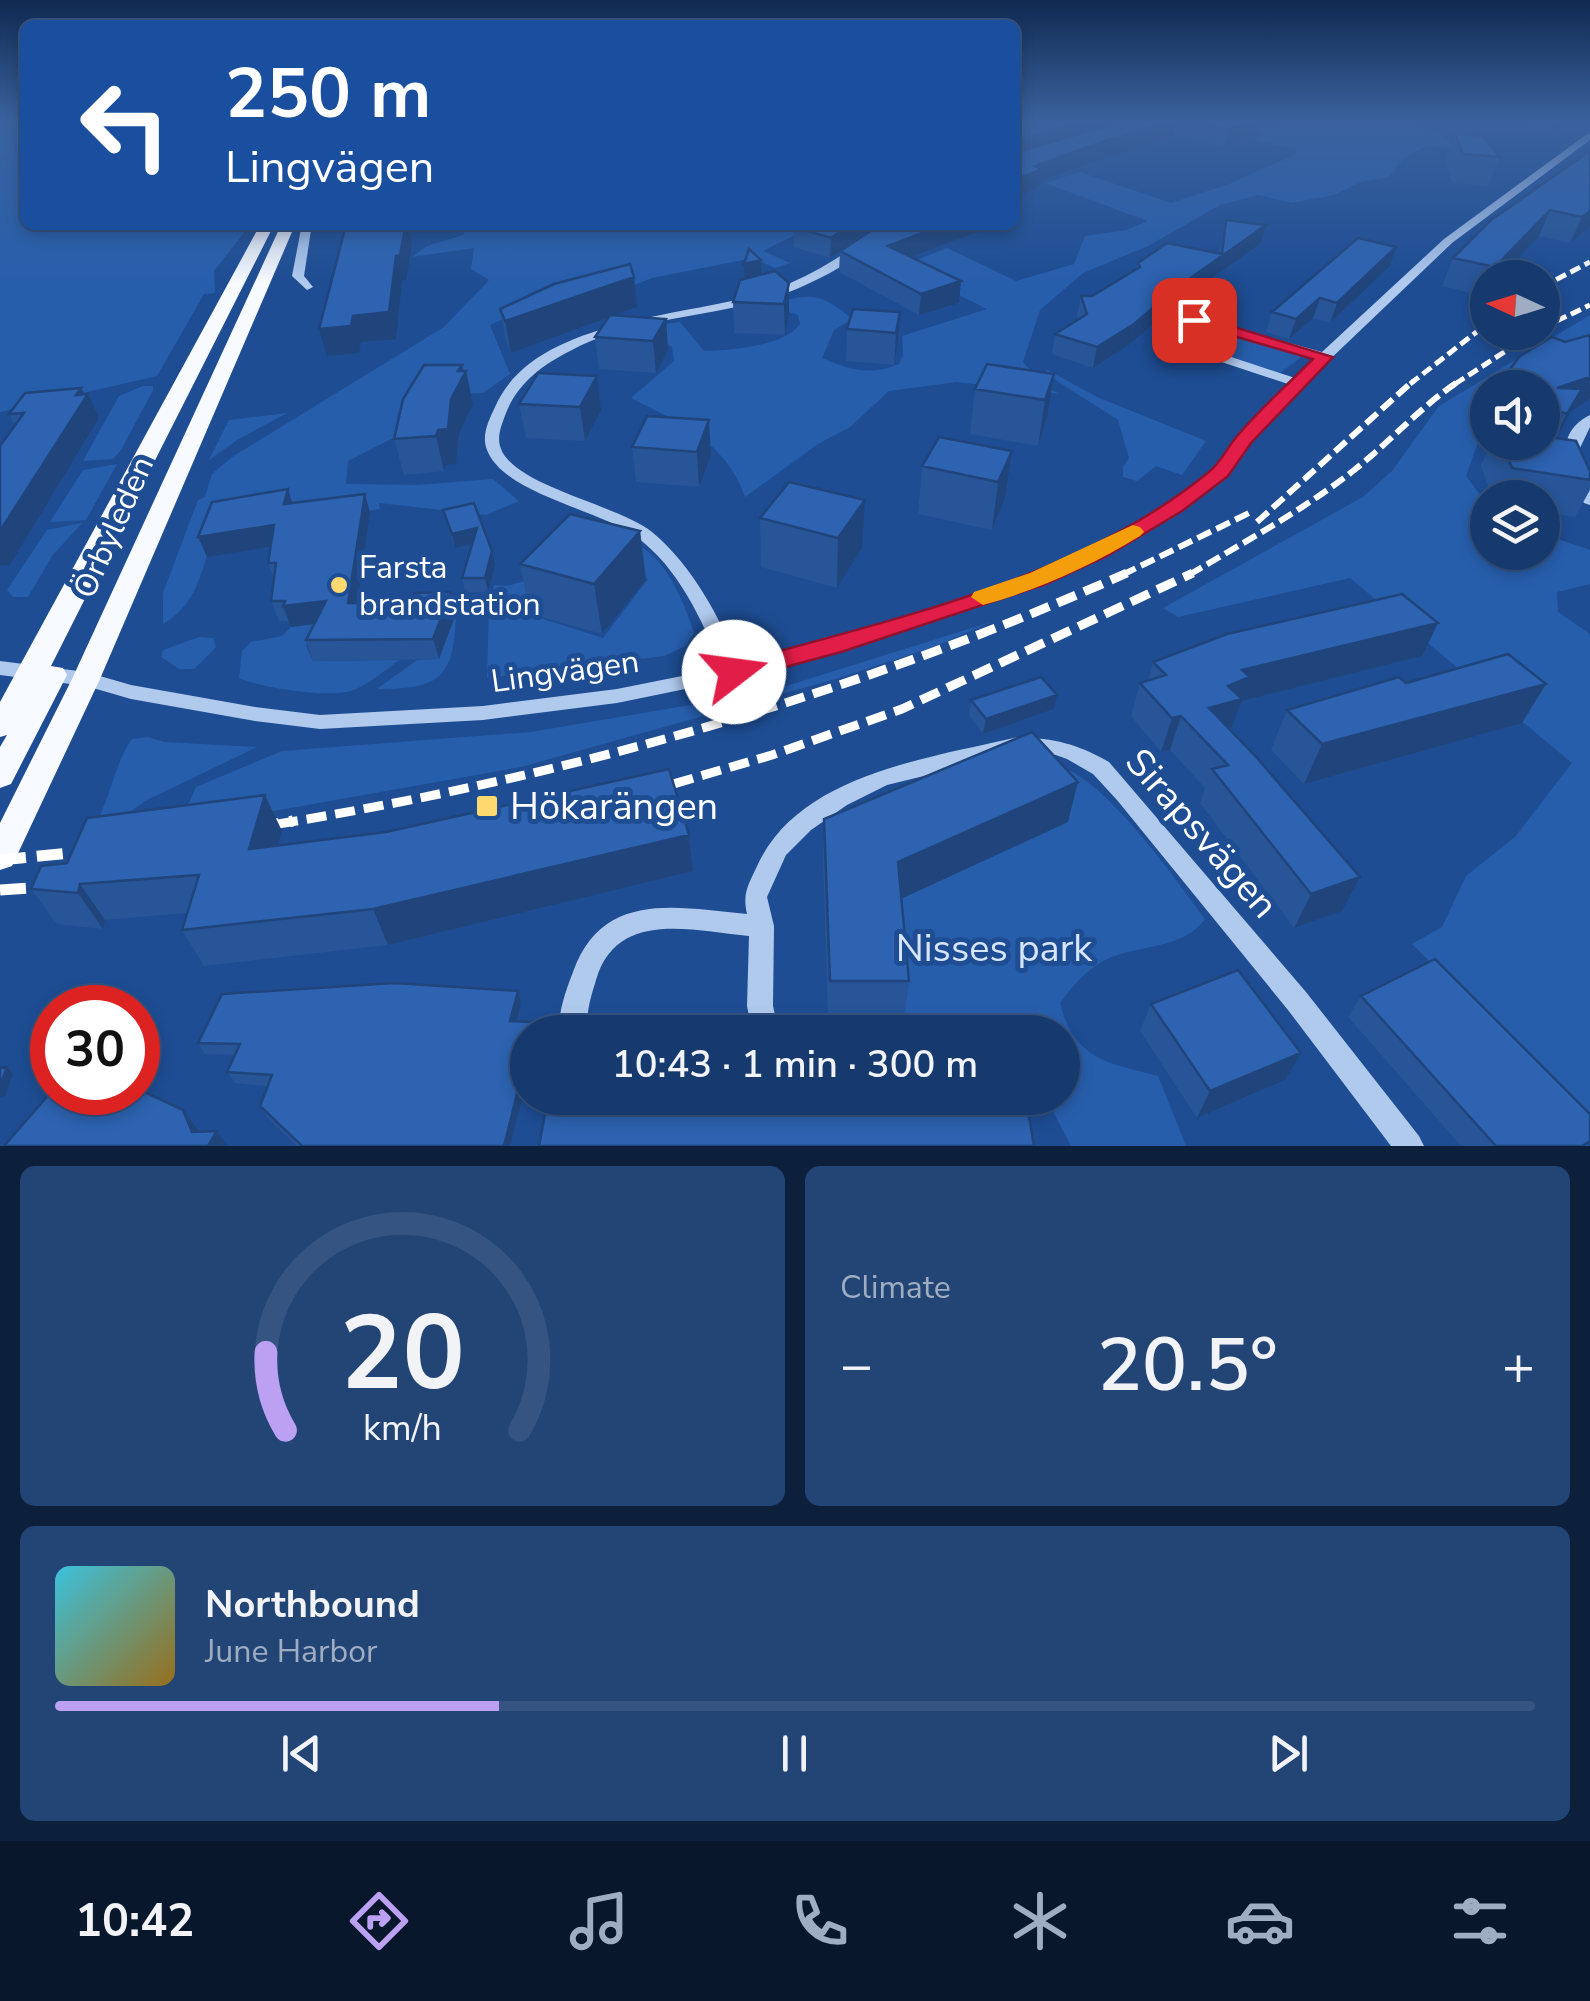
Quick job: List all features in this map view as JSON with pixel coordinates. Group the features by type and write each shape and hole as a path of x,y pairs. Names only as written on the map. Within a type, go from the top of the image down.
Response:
{"main road":[{"name":"Örbyleden","path":"0,776 43,674 265,230"},
{"name":"Örbyleden","path":"0,856 86,680 286,230"},
{"name":"Örbyleden","path":"0,726 43,674"}],"street":[{"name":"Lingvägen","path":"0,668 86,680 205,706 320,722 408,719 617,696 734,672 832,646 988,596 1100,552 1175,507 1221,472 1244,439 1297,383 1448,241 1538,174"},
{"path":"306,230 298,276 306,287"},
{"path":"734,672 691,586 644,533 620,518 524,481 496,456 490,440 497,409 522,376 591,337 630,324 770,294 840,262 887,230"},
{"path":"1297,383 1165,339 1164,332 1183,320 1194,320 1325,357"},
{"path":"1590,419 1572,440 1570,464 1590,500"},
{"name":"Sirapsvägen","path":"762,1015 762,926 755,897 777,849 803,824 839,799 882,778 1008,747 1057,747 1101,768 1125,794 1410,1146"},
{"path":"575,1015 580,992 606,935 634,920 762,926"}],"green space":[{"path":"0,174 20,174 20,230 246,230 214,271 215,293 204,294 157,376 0,412"},
{"path":"1087,174 1171,203 1250,174 1391,174 1361,182 1334,195 1292,203 1258,195 1220,205 1148,246 1083,273 1040,310 1023,362 1044,387 1060,394 957,382 889,391 850,427 818,444 745,497 737,478 714,448 684,426 631,398 674,361 672,347 665,342 659,325 680,322 704,351 756,345 782,337 800,324 798,315 769,305 813,297 831,303 852,319 834,330 822,358 860,370 879,370 899,364 903,355 902,336 987,309 901,266 947,248 1016,281 1074,264 1085,236 1127,230 1147,221 1045,183"},
{"path":"466,230 805,230 763,251 790,263 775,268 753,258 652,278 627,288 538,303 490,325 510,374 483,393 434,394 401,434 348,461 346,484 417,485 493,479 519,501 486,515 379,503 380,509 211,539 190,598 163,624 163,593 198,500 205,497 212,474 232,457 444,327 489,280 471,269 474,248 412,257 427,246 463,235"},
{"path":"1590,315 1590,340 1534,370 1499,370 1532,350 1560,350 1560,333"},
{"path":"1204,324 1304,355 1280,373 1175,341 1170,335 1182,326"},
{"path":"1044,368 1097,397 1206,441 1182,475 1156,466 1137,481 1123,477 1123,467 1129,458 1118,420 1057,381"},
{"path":"153,386 153,390 121,450 113,459 83,461 119,396"},
{"path":"1470,387 1472,460 1466,476 1470,481 1470,570 1560,570 1560,540 1590,550 1590,584 1557,592 1558,612 1590,634 1590,1119 1412,944 1442,927 1466,876 1515,837 1572,763 1350,578 1178,617 1163,608 1363,497 1392,471 1439,406"},
{"path":"287,413 237,440 209,460 229,420"},
{"path":"117,464 86,520 50,522 83,470"},
{"path":"82,523 52,556 28,597 13,597 7,590 47,530"},
{"path":"643,548 661,565 681,598 694,633 686,646 664,656 487,678 489,608 494,585 507,586 539,577 552,585 524,613 603,638 648,579 609,569"},
{"path":"456,613 452,652 440,675 416,686 377,689 417,660 439,659"},
{"path":"991,622 936,646 839,678 521,767 178,828 196,787 282,751 531,732 767,692"},
{"path":"322,623 308,633 306,646 313,661 399,660 364,685 340,693 295,691 239,678 242,651 251,642 282,636 291,627"},
{"path":"199,637 213,638 216,647 194,669 179,669 161,657 163,650"},
{"path":"148,737 164,742 257,747 145,801 119,820 99,817 132,739"},
{"name":"Nisses park","path":"1054,765 1094,787 1115,807 1205,919 1185,936 1118,955 1091,969 1060,1003 1064,1015 901,1015 894,902 1067,822"},
{"name":"Nisses park","path":"1080,1044 1109,1062 1158,1076 1186,1146 1071,1146 1055,1115 1080,1115"}],"building":[{"path":"1556,174 1590,174 1590,211 1582,217 1550,210 1502,260 1453,258 1491,220"},
{"path":"1226,220 1266,225 1179,286 1134,324 1097,347 1055,334 1087,314 1081,296 1092,296 1140,267 1138,263 1167,243 1222,254"},
{"path":"345,230 405,230 400,255 396,256 389,312 353,316 351,326 319,329"},
{"path":"804,230 843,230 831,238"},
{"path":"872,230 931,230 888,246 961,281 921,294 840,251"},
{"path":"1358,238 1396,247 1337,303 1320,298 1296,319 1272,312"},
{"path":"749,249 761,260 744,264"},
{"path":"630,264 634,277 505,321 500,309 554,284"},
{"path":"775,271 789,283 784,304 733,302 740,280"},
{"path":"853,309 900,312 896,333 847,329"},
{"path":"610,315 666,319 653,341 595,337"},
{"path":"1590,335 1590,377 1560,387 1560,370 1510,370 1530,350 1560,350 1560,340"},
{"path":"987,364 1054,374 1045,400 975,389"},
{"path":"424,365 462,365 458,371 466,371 451,399 448,429 438,430 436,436 394,439 403,399"},
{"path":"538,373 597,376 580,407 519,404"},
{"path":"81,388 76,395 88,394 0,531 0,446 24,413 9,414 25,393"},
{"path":"1560,388 1582,389 1567,414 1560,412"},
{"path":"647,416 709,420 697,452 632,447"},
{"path":"939,437 1012,451 998,482 922,466"},
{"path":"1560,439 1576,441 1590,471 1590,480 1512,468 1509,460 1560,460"},
{"path":"789,482 865,500 838,538 760,518"},
{"path":"288,489 284,504 365,494 348,603 409,603 414,593 451,592 433,639 306,640 326,601 283,606 285,601 271,601 276,563 268,563 274,525 198,537 212,502"},
{"path":"474,503 492,551 485,578 462,578 477,528 452,534 443,510"},
{"path":"570,514 640,531 594,584 520,564"},
{"path":"1402,594 1438,623 1242,670 1250,677 1228,686 1242,699 1209,708 1360,877 1311,894 1212,769 1228,765 1181,716 1172,718 1140,683 1166,675 1153,662 1227,634"},
{"path":"1508,654 1546,684 1322,744 1287,710 1399,677 1406,683"},
{"path":"1041,677 1057,695 986,719 971,700"},
{"path":"1032,732 1078,782 898,862 909,981 830,981 824,819"},
{"path":"669,769 689,835 373,909 182,930 199,875 80,884 78,893 31,889 41,866 67,863 87,818 265,795 249,849 386,832"},
{"path":"1435,959 1590,1114 1590,1141 1582,1146 1496,1146 1361,996"},
{"path":"1238,970 1301,1053 1210,1091 1151,1004"},
{"path":"394,983 518,991 510,1015 512,1115 504,1146 302,1146 260,1106 272,1075 227,1072 240,1044 198,1043 222,994"},
{"path":"7,1067 0,1086 0,1068"},
{"path":"160,1099 183,1110 192,1132 217,1131 208,1146 4,1146 31,1115 160,1115"},
{"path":"545,1115 1029,1115 1034,1146 539,1146"}],"railway":[{"path":"1560,278 1590,262"},
{"path":"1560,319 1590,305"},
{"path":"1410,384 1470,337"},
{"path":"1455,384 1507,350"},
{"path":"1257,522 1413,381"},
{"path":"1455,384 1459,381"},
{"path":"1190,574 1334,486 1455,384"},
{"path":"1122,575 1249,513"},
{"path":"278,824 496,782 710,726 921,657 1127,573"},
{"path":"646,792 772,755 902,709 1190,574"},
{"path":"253,828 293,821"},
{"path":"0,860 100,850"},
{"path":"0,890 60,886"}],"slow traffic":[{"path":"983,597 1100,552 1133,532"}],"place":[{"name":"Farsta brandstation","path":"339,585"},
{"name":"Hökarängen","path":"487,806"}],"route":[{"path":"734,672 832,646 1038,578 1100,552 1175,507 1221,472 1244,439 1325,357 1194,320"}]}
